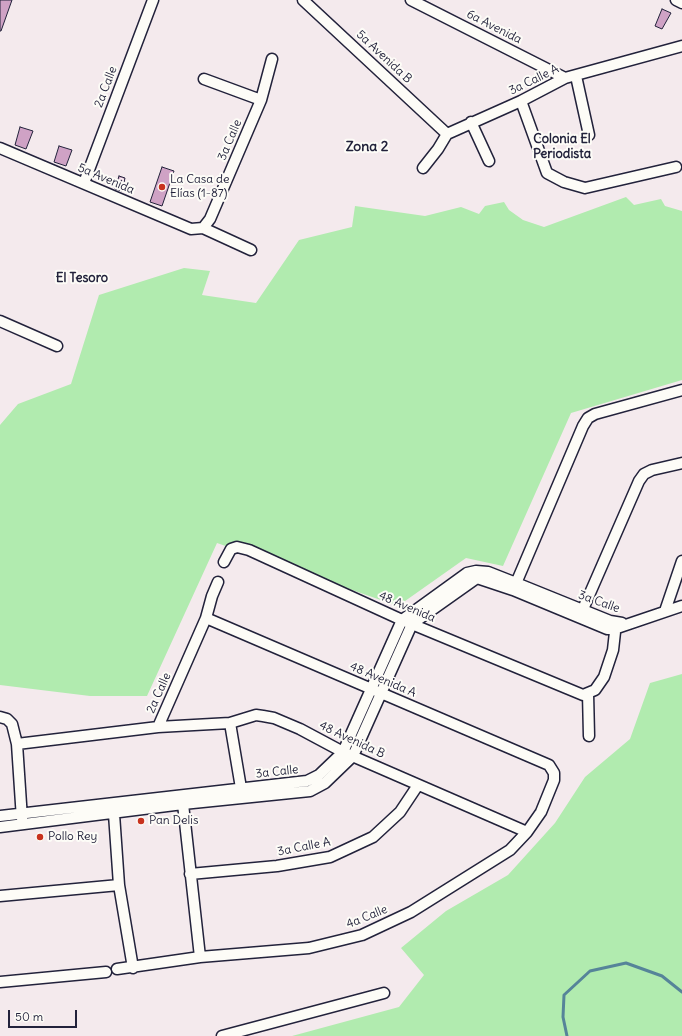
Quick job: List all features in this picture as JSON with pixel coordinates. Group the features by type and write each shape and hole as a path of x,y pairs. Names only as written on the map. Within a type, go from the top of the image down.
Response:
{"street":[{"name":"2a Calle","path":"84,183 153,0"},
{"name":"5a Avenida B","path":"303,0 447,134"},
{"name":"6a Avenida","path":"411,0 565,78"},
{"path":"676,0 682,3"},
{"name":"3a Calle A","path":"447,134 520,101 565,78 682,46"},
{"name":"3a Calle","path":"203,228 210,219 261,100 272,59"},
{"path":"576,76 588,135"},
{"path":"204,79 261,100"},
{"path":"520,101 548,173 575,186 585,188 676,167"},
{"path":"471,122 489,161"},
{"path":"423,168 438,149 447,134"},
{"name":"5a Avenida","path":"0,148 191,229 203,228 251,250"},
{"path":"0,321 57,346"},
{"path":"515,586 583,426 588,418 595,414 682,390"},
{"path":"581,614 639,481 644,474 652,470 682,463"},
{"name":"48 Avenida","path":"224,562 231,549 237,547 249,550 407,622 579,693 588,693"},
{"path":"665,611 682,561"},
{"name":"3a Calle","path":"0,827 114,814 183,804 307,781 319,775 343,752 376,691 407,622 477,578 515,586 581,614 620,625"},
{"name":"2a Calle","path":"17,744 158,727 206,618 212,596 218,582"},
{"path":"589,736 588,693 595,690 604,677 620,625 682,606"},
{"name":"48 Avenida A","path":"206,618 549,765"},
{"name":"3a Calle","path":"0,816 242,793 310,791 325,783 353,756 376,691"},
{"name":"48 Avenida B","path":"158,727 230,723 256,715 274,718 300,729 343,752 527,832"},
{"path":"0,717 7,719 12,724 17,744 23,825"},
{"path":"230,723 242,793"},
{"name":"4a Calle","path":"117,969 133,968 200,957 309,948 362,935 411,912 510,850 527,832 541,812 554,780 554,773 549,765"},
{"name":"3a Calle A","path":"190,874 277,866 330,858 373,837 400,812 418,785"},
{"path":"183,804 200,957"},
{"path":"114,814 120,885 133,968"},
{"path":"0,896 120,885"},
{"path":"0,982 106,972"},
{"path":"222,1036 384,993"}],"green space":[{"path":"626,197 634,205 661,199 665,206 682,211 682,380 571,413 503,566 466,558 398,606 217,543 147,696 90,696 0,685 0,425 18,404 71,384 99,295 184,268 210,271 202,295 256,303 299,240 352,227 355,206 425,216 461,207 479,214 485,206 504,202 509,210 523,220 544,227"},
{"path":"682,674 682,1036 292,1036 399,1007 424,975 401,948 446,911 508,875 555,823 585,777 630,739 650,683"}],"building":[{"path":"0,0 12,0 1,31 0,31"},
{"path":"662,9 671,13 662,29 655,26"},
{"path":"20,127 33,131 26,149 15,145"},
{"path":"59,146 72,150 66,166 54,162"},
{"name":"La Casa de Elías (1-87)","path":"162,167 174,171 162,206 150,202"},
{"path":"119,176 125,178 122,191 115,189"}],"waterway":[{"path":"567,1036 563,1017 564,995 590,971 626,963 662,976 682,992"}],"place":[{"name":"La Casa de Elías (1-87)","path":"162,187"},
{"name":"Pan Delis","path":"141,821"},
{"name":"Pollo Rey","path":"40,837"}],"district":[{"name":"Colonia El Periodista","path":"562,146"},
{"name":"Zona 2","path":"367,147"},
{"name":"El Tesoro","path":"82,278"}]}
